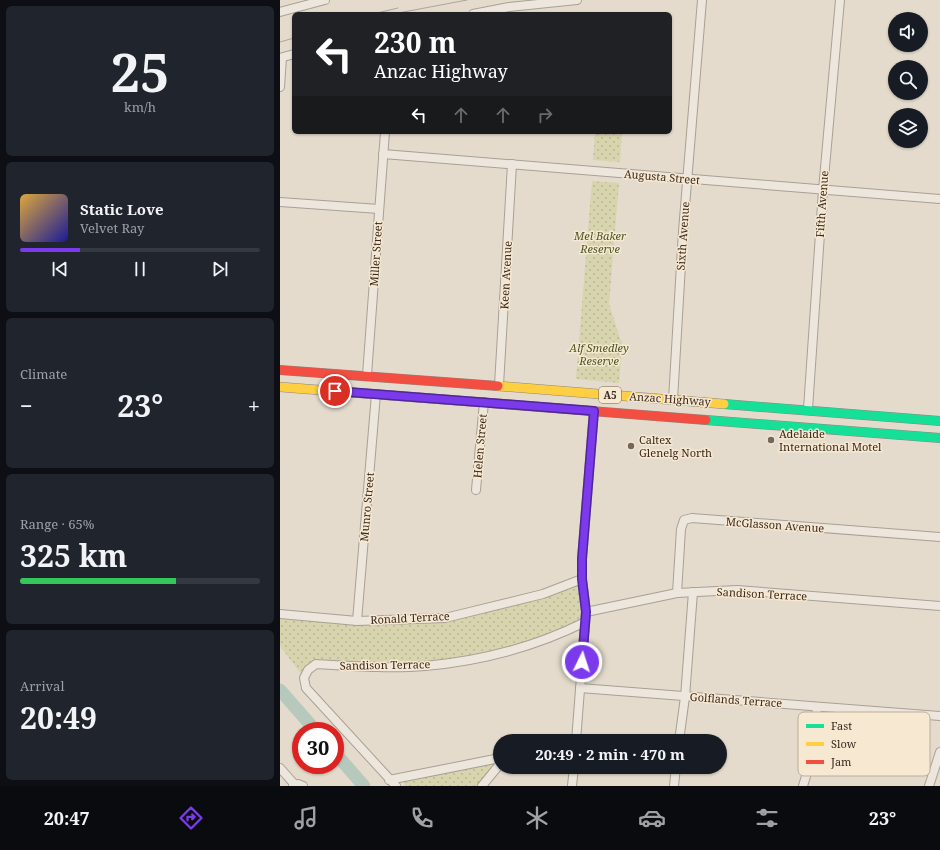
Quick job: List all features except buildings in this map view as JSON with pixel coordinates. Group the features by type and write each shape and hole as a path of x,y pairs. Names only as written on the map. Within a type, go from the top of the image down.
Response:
{"highway":[{"name":"Anzac Highway","path":"280,370 437,380 672,400 940,420"},
{"path":"418,379 424,382 426,387 426,398"},
{"path":"437,380 435,385 436,390 448,399"},
{"name":"Anzac Highway","path":"280,387 940,438"},
{"path":"871,415 875,425 871,433"},
{"path":"885,416 882,423 884,427 895,434"}],"street":[{"path":"280,12 325,0"},
{"path":"483,12 509,7 577,0"},
{"name":"Sixth Avenue","path":"672,400 683,231 702,0"},
{"name":"Fifth Avenue","path":"808,409 823,190 840,0"},
{"path":"280,87 281,58 292,55"},
{"name":"Miller Street","path":"366,375 385,134"},
{"name":"Augusta Street","path":"384,154 940,199"},
{"name":"Keen Avenue","path":"499,385 512,164"},
{"path":"280,202 379,209"},
{"name":"Munro Street","path":"357,621 376,394"},
{"name":"Helen Street","path":"476,490 484,402"},
{"path":"577,734 586,612 582,579 582,559 594,411"},
{"name":"McGlasson Avenue","path":"677,593 681,529 684,520 692,518 940,538"},
{"name":"Ronald Terrace","path":"280,614 357,621 445,618 543,594 582,579"},
{"name":"Sandison Terrace","path":"586,612 677,593 737,590 940,606"},
{"path":"680,734 685,697 693,592"},
{"name":"Sandison Terrace","path":"389,780 306,688 304,678 308,670 316,664 358,667 425,666 501,654 561,634 585,622"},
{"name":"Golflands Terrace","path":"580,688 891,712"},
{"path":"816,712 817,706"},
{"name":"Golflands Terrace","path":"930,715 940,716"},
{"path":"929,786 940,752"},
{"path":"389,780 493,759"},
{"path":"280,768 297,786"},
{"path":"482,786 493,773"},
{"path":"572,786 573,774"},
{"path":"674,786 675,774"},
{"path":"803,786 806,776"},
{"path":"389,780 396,786"}],"green space":[{"path":"595,134 622,134 620,162 593,160"},
{"path":"592,181 619,183 609,304 622,344 619,383 576,379"},
{"path":"582,579 585,622 501,654 425,666 316,664 304,678 280,646 280,614 357,621 445,618"},
{"path":"493,764 493,769 478,786 405,786 405,780"}],"waterway":[{"path":"280,690 308,722"},
{"path":"344,763 364,786"}],"tram line":[{"path":"404,12 467,0"},
{"path":"381,12 398,8"},
{"path":"280,42 292,39"}],"traffic: fast":[{"path":"724,404 940,421"},
{"path":"706,420 940,438"}],"traffic: slow":[{"path":"498,386 724,404"},
{"path":"280,387 477,402"}],"traffic: jam":[{"path":"280,370 498,386"},
{"path":"477,402 706,420"}],"place":[{"name":"Adelaide International Motel","path":"771,440"},
{"name":"Caltex Glenelg North","path":"631,446"}],"route":[{"path":"335,391 594,411 582,559 582,579 586,612 582,662"}],"park label":[{"name":"Mel Baker Reserve","path":"600,242"},
{"name":"Alf Smedley Reserve","path":"599,354"}]}
